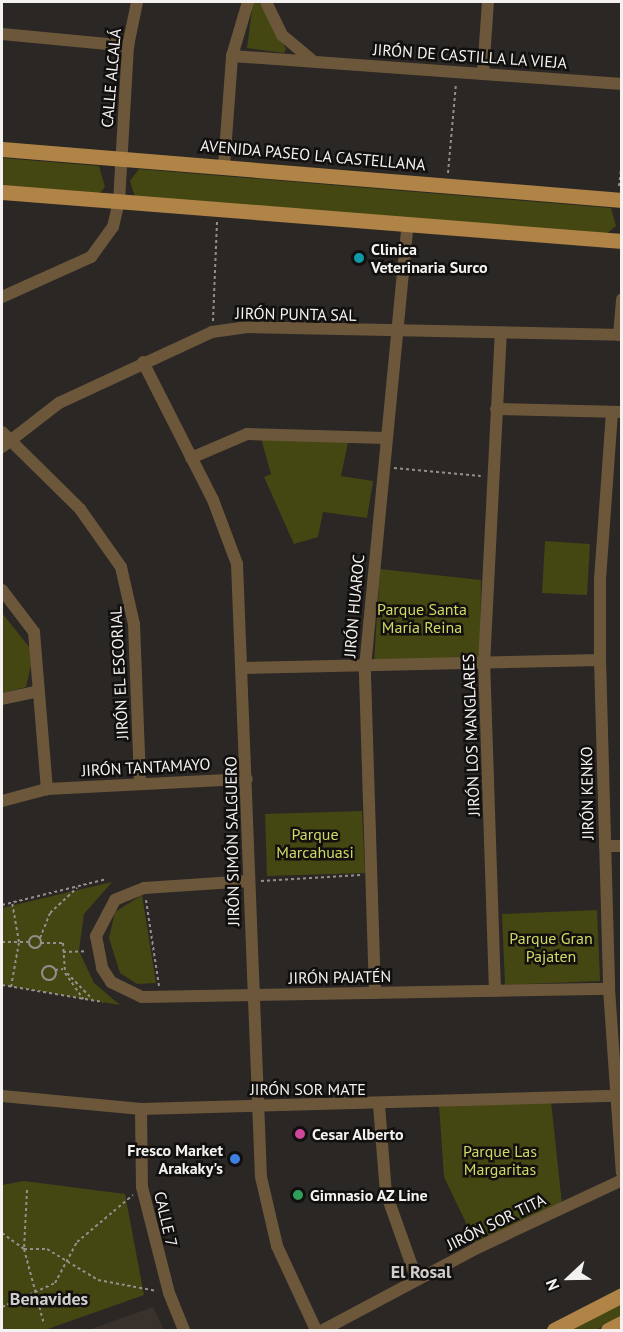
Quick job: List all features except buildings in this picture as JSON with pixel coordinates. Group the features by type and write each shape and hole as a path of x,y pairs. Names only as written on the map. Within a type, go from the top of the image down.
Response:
{"main road":[{"name":"AVENIDA PASEO LA CASTELLANA","path":"2,149 447,185 620,194"},
{"path":"2,192 621,241"},
{"path":"554,1330 621,1295"},
{"path":"608,1330 621,1323"}],"street":[{"name":"CALLE ALCALÁ","path":"2,297 92,257 104,246 119,202 128,46 137,2"},
{"path":"224,166 232,56 248,2"},
{"path":"266,2 282,35 315,62"},
{"path":"483,73 488,2"},
{"path":"2,34 128,46"},
{"name":"JIRÓN DE CASTILLA LA VIEJA","path":"232,56 457,70 621,84"},
{"name":"JIRÓN HUAROC","path":"375,993 365,667 408,224"},
{"path":"620,335 621,299"},
{"name":"JIRÓN PUNTA SAL","path":"4,440 59,403 143,362 212,332 246,327 501,336 620,335"},
{"name":"JIRÓN LOS MANGLARES","path":"495,991 484,664 490,477 501,336"},
{"name":"JIRÓN SIMÓN SALGUERO","path":"143,362 191,458 237,564 244,668 257,1106 270,1224 316,1330"},
{"path":"496,409 617,412"},
{"name":"JIRÓN KENKO","path":"617,412 607,486 600,660 609,989 621,1173"},
{"path":"191,458 247,434 386,438"},
{"name":"JIRÓN EL ESCORIAL","path":"4,440 80,509 121,567 134,624 140,781"},
{"path":"607,486 621,489"},
{"path":"2,590 34,632 35,692 47,789"},
{"path":"244,668 600,660"},
{"path":"2,699 35,692"},
{"name":"JIRÓN TANTAMAYO","path":"2,801 47,789 140,781 247,779"},
{"path":"605,846 621,846"},
{"path":"97,951 106,908 144,888 249,881"},
{"name":"JIRÓN PAJATÉN","path":"97,951 106,975 124,993 160,997 609,989"},
{"name":"JIRÓN SOR MATE","path":"2,1096 141,1109 379,1105 615,1096"},
{"path":"379,1105 388,1202 417,1280"},
{"name":"CALLE 7","path":"141,1109 142,1187 169,1293 184,1330"},
{"name":"JIRÓN SOR TITA","path":"323,1330 417,1280 621,1180"}],"path":[{"path":"447,185 457,70"},
{"path":"620,194 621,161"},
{"path":"212,332 218,208"},
{"path":"383,467 490,477"},
{"path":"249,881 372,874"},
{"path":"2,905 107,879"},
{"path":"41,943 40,938 50,913 79,886"},
{"path":"144,888 160,997"},
{"path":"11,987 19,942 12,902"},
{"path":"28,942 32,936 40,938"},
{"path":"2,942 28,942 34,948 41,943 63,943 64,969 83,999"},
{"path":"63,952 97,951"},
{"path":"55,970 52,980 43,977 45,967 55,970 64,969"},
{"path":"64,969 94,1000"},
{"path":"2,985 103,1002"},
{"path":"2,1307 55,1283 77,1242 142,1187"},
{"path":"27,1190 24,1250 38,1289 44,1324"},
{"path":"2,1233 24,1250 47,1249 67,1264 98,1280 169,1293"}],"shaded area":[{"path":"153,1307 164,1330 88,1330"}],"green space":[{"path":"259,2 286,49 284,53 247,48 253,3"},
{"path":"2,158 99,166 105,187 99,194 2,186"},
{"path":"139,169 611,208 616,226 606,234 135,197 130,181"},
{"path":"261,438 348,442 341,476 373,481 367,518 323,512 318,537 294,544 264,477 271,474"},
{"path":"545,541 590,544 587,595 542,593"},
{"name":"Parque Santa María Reina","path":"380,569 481,580 480,661 374,662"},
{"path":"2,613 34,653 26,687 2,693"},
{"name":"Parque Marcahuasi","path":"362,811 365,873 267,876 265,814"},
{"path":"112,882 84,914 79,951 94,983 120,1005 2,985 2,908"},
{"path":"142,895 156,983 137,984 120,973 109,938 115,912"},
{"name":"Parque Gran Pajaten","path":"597,910 600,981 505,985 502,914"},
{"name":"Parque Las Margaritas","path":"551,1101 562,1204 476,1244 444,1177 439,1106"},
{"path":"24,1181 125,1194 144,1295 45,1330 2,1330 2,1185"},
{"path":"621,1304 621,1317 596,1330 571,1330"}],"place":[{"name":"Clinica Veterinaria Surco","path":"359,258"},
{"name":"Cesar Alberto","path":"300,1134"},
{"name":"Fresco Market Arakaky's","path":"235,1159"},
{"name":"Gimnasio AZ Line","path":"298,1195"}],"district":[{"name":"El Rosal","path":"421,1272"},
{"name":"Benavides","path":"49,1299"}]}
